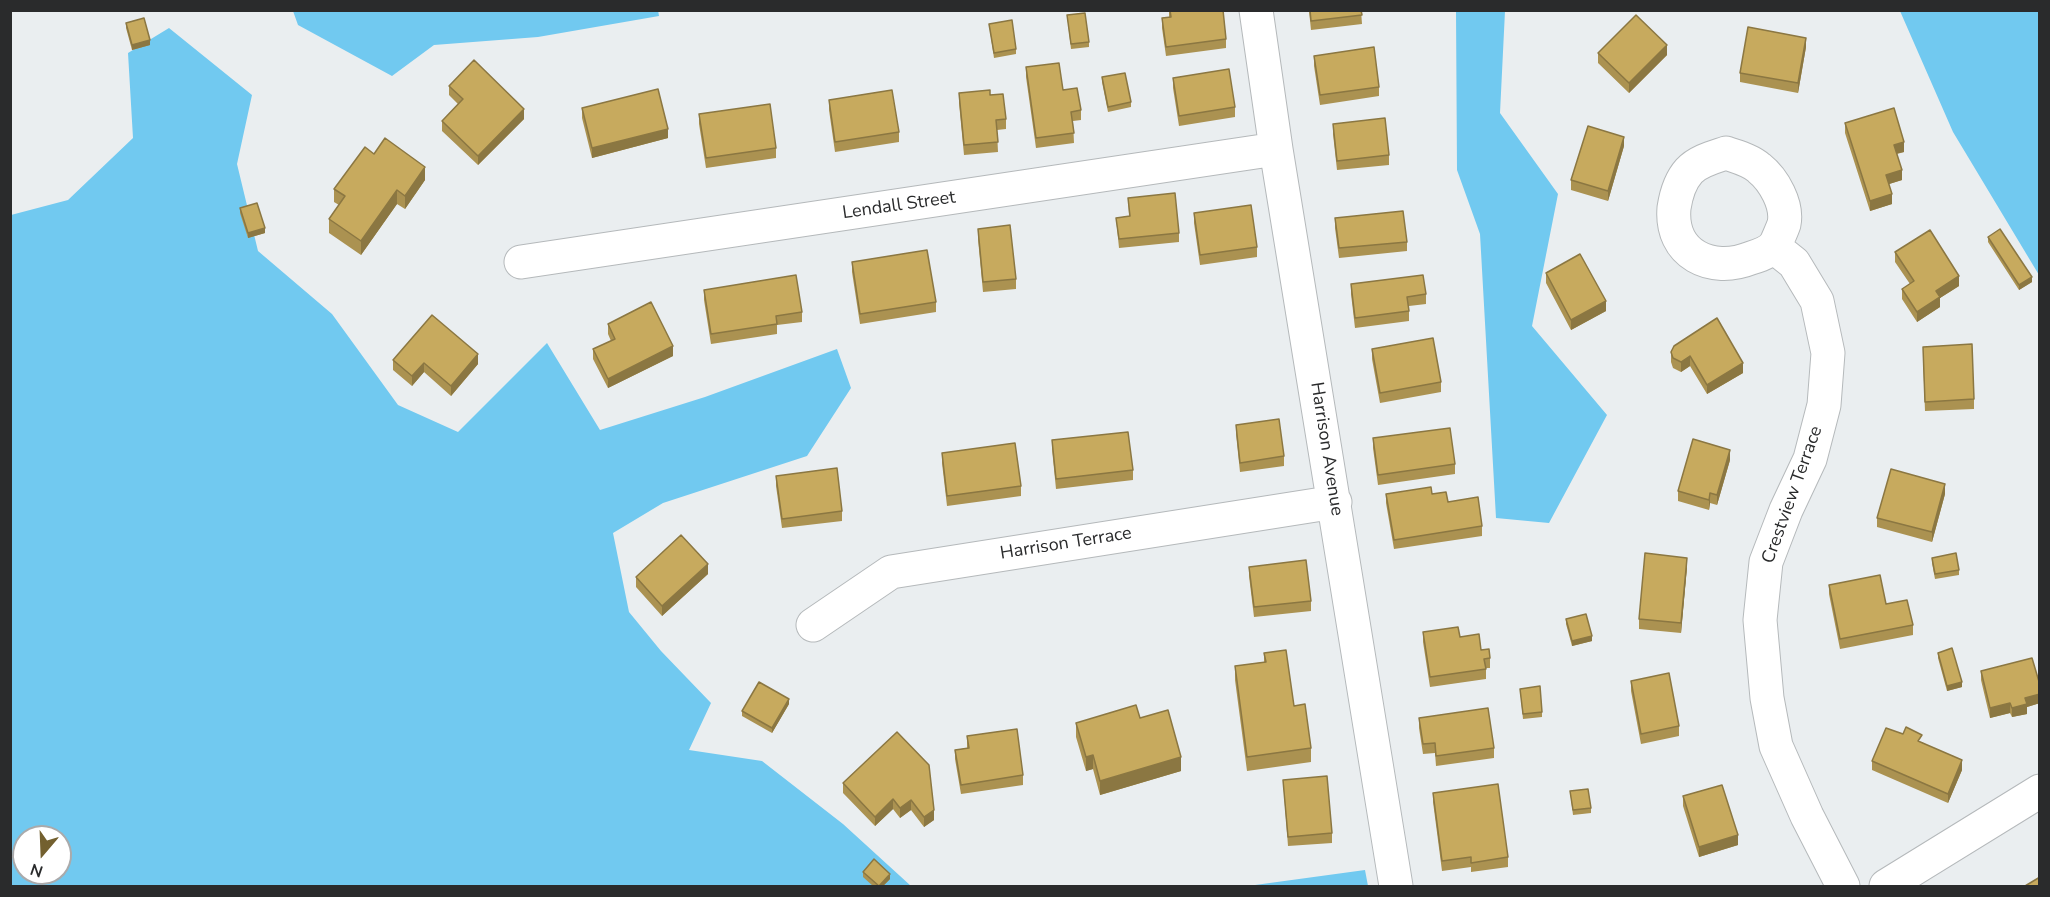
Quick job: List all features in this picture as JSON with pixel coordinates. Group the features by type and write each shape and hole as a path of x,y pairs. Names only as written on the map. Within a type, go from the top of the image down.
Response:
{"street":[{"name":"Harrison Avenue","path":"1256,10 1276,150 1396,886"},
{"name":"Lendall Street","path":"521,262 1276,150"},
{"name":"Crestview Terrace","path":"1774,247 1794,263 1817,301 1828,353 1824,405 1810,459 1786,510 1766,562 1760,620 1767,698 1776,746 1807,816 1843,886"},
{"name":"Harrison Terrace","path":"813,624 891,572 1335,502"},
{"path":"1886,886 2040,790"}],"shaded area":[{"path":"658,10 659,16 538,37 434,45 392,76 298,25 293,11"},
{"path":"1456,11 1505,11 1500,113 1558,194 1532,326 1607,415 1549,523 1496,518 1480,234 1457,170"},
{"path":"1900,11 2039,11 2039,275 1953,132"},
{"path":"169,28 252,95 237,164 258,251 332,314 398,405 458,432 547,343 600,430 705,397 837,349 851,388 807,456 663,503 613,533 629,612 661,651 711,703 689,750 762,761 843,824 911,886 11,886 11,215 68,200 133,138 128,53"},
{"path":"1365,870 1368,886 1252,886 1255,885"}],"building":[{"path":"1170,10 1223,10 1226,39 1166,47 1162,18 1171,17"},
{"path":"1310,10 1361,10 1362,15 1311,21"},
{"path":"1085,13 1089,42 1071,44 1067,15"},
{"path":"1636,15 1667,45 1629,83 1598,53"},
{"path":"144,18 150,40 132,45 126,23"},
{"path":"1012,20 1016,49 994,53 989,24"},
{"path":"1748,27 1806,38 1798,83 1740,73"},
{"path":"1374,47 1379,87 1320,95 1314,56"},
{"path":"474,60 524,109 478,156 442,121 463,99 449,86"},
{"path":"1059,63 1063,90 1077,88 1081,110 1071,112 1074,133 1036,138 1026,67"},
{"path":"1229,69 1235,107 1179,116 1173,78"},
{"path":"1125,73 1131,102 1108,107 1102,77"},
{"path":"658,89 668,129 592,148 582,108"},
{"path":"892,90 899,132 835,142 829,100"},
{"path":"990,90 990,95 1003,94 1006,119 996,120 998,142 964,145 959,93"},
{"path":"770,104 776,148 706,158 699,114"},
{"path":"1894,108 1904,142 1894,145 1902,170 1886,175 1892,194 1870,201 1845,123"},
{"path":"1385,118 1389,155 1337,161 1333,124"},
{"path":"1588,126 1624,137 1608,191 1571,180"},
{"path":"385,138 425,167 405,196 397,190 361,241 329,219 345,196 334,189 365,147 374,154"},
{"path":"1175,193 1179,233 1119,239 1116,218 1130,216 1128,198"},
{"path":"257,203 265,228 248,233 240,208"},
{"path":"1251,205 1257,247 1200,255 1194,213"},
{"path":"1403,211 1407,242 1339,248 1335,218"},
{"path":"1010,225 1016,279 983,282 978,229"},
{"path":"2000,229 2032,277 2019,285 1988,237"},
{"path":"1930,230 1959,276 1936,291 1940,297 1917,312 1902,289 1914,281 1895,252"},
{"path":"927,250 936,302 860,314 852,262"},
{"path":"1580,254 1606,301 1571,320 1546,273"},
{"path":"796,275 802,312 776,316 777,324 711,334 704,290"},
{"path":"1423,275 1426,294 1407,297 1409,311 1355,318 1351,284"},
{"path":"651,302 673,346 608,379 593,349 615,339 608,324"},
{"path":"432,315 478,354 451,386 424,363 412,376 393,360"},
{"path":"1717,318 1743,363 1707,385 1690,356 1681,362 1673,358 1671,352 1674,346"},
{"path":"1433,338 1441,382 1380,393 1372,349"},
{"path":"1972,344 1974,399 1925,402 1923,347"},
{"path":"1279,419 1284,456 1240,463 1236,425"},
{"path":"1450,428 1455,464 1378,475 1373,438"},
{"path":"1128,432 1133,470 1056,479 1052,440"},
{"path":"1693,439 1730,450 1717,495 1710,493 1709,500 1678,491"},
{"path":"1015,443 1021,486 947,496 942,453"},
{"path":"837,468 842,511 782,519 776,476"},
{"path":"1891,469 1945,484 1932,532 1877,518"},
{"path":"1431,487 1432,494 1446,492 1448,502 1478,497 1482,526 1394,540 1386,494"},
{"path":"681,535 708,564 662,606 636,577"},
{"path":"1645,553 1687,558 1681,623 1639,619"},
{"path":"1956,553 1959,570 1935,574 1932,558"},
{"path":"1306,560 1311,601 1254,607 1249,567"},
{"path":"1880,575 1886,604 1907,600 1913,625 1840,639 1829,585"},
{"path":"1586,614 1592,636 1572,641 1566,619"},
{"path":"1458,627 1460,637 1479,634 1481,650 1489,649 1490,658 1484,659 1486,669 1430,677 1423,632"},
{"path":"1952,648 1962,682 1947,686 1938,653"},
{"path":"1286,650 1294,706 1305,704 1311,748 1247,757 1235,666 1266,662 1264,653"},
{"path":"2032,658 2040,685 2040,694 2025,698 2027,704 2012,708 2010,703 1990,708 1981,671"},
{"path":"1669,673 1679,726 1641,734 1631,681"},
{"path":"759,682 789,699 772,728 742,711"},
{"path":"1540,686 1542,712 1523,714 1520,689"},
{"path":"1136,705 1140,718 1168,710 1181,757 1100,781 1093,755 1086,757 1076,723"},
{"path":"1488,708 1494,748 1436,756 1435,743 1423,744 1419,718"},
{"path":"1906,727 1922,735 1918,741 1962,760 1948,794 1872,761 1886,728 1903,734"},
{"path":"1017,729 1023,775 961,785 955,750 969,748 967,736"},
{"path":"897,732 929,765 934,810 924,817 911,800 900,808 893,799 875,817 843,783"},
{"path":"1327,776 1332,833 1288,837 1283,780"},
{"path":"1498,784 1508,857 1471,863 1471,857 1442,861 1433,793"},
{"path":"1722,785 1738,835 1699,847 1683,796"},
{"path":"1588,789 1591,808 1573,810 1570,791"},
{"path":"874,859 890,874 879,886 863,872"},
{"path":"2040,877 2040,886 2025,886"}]}
